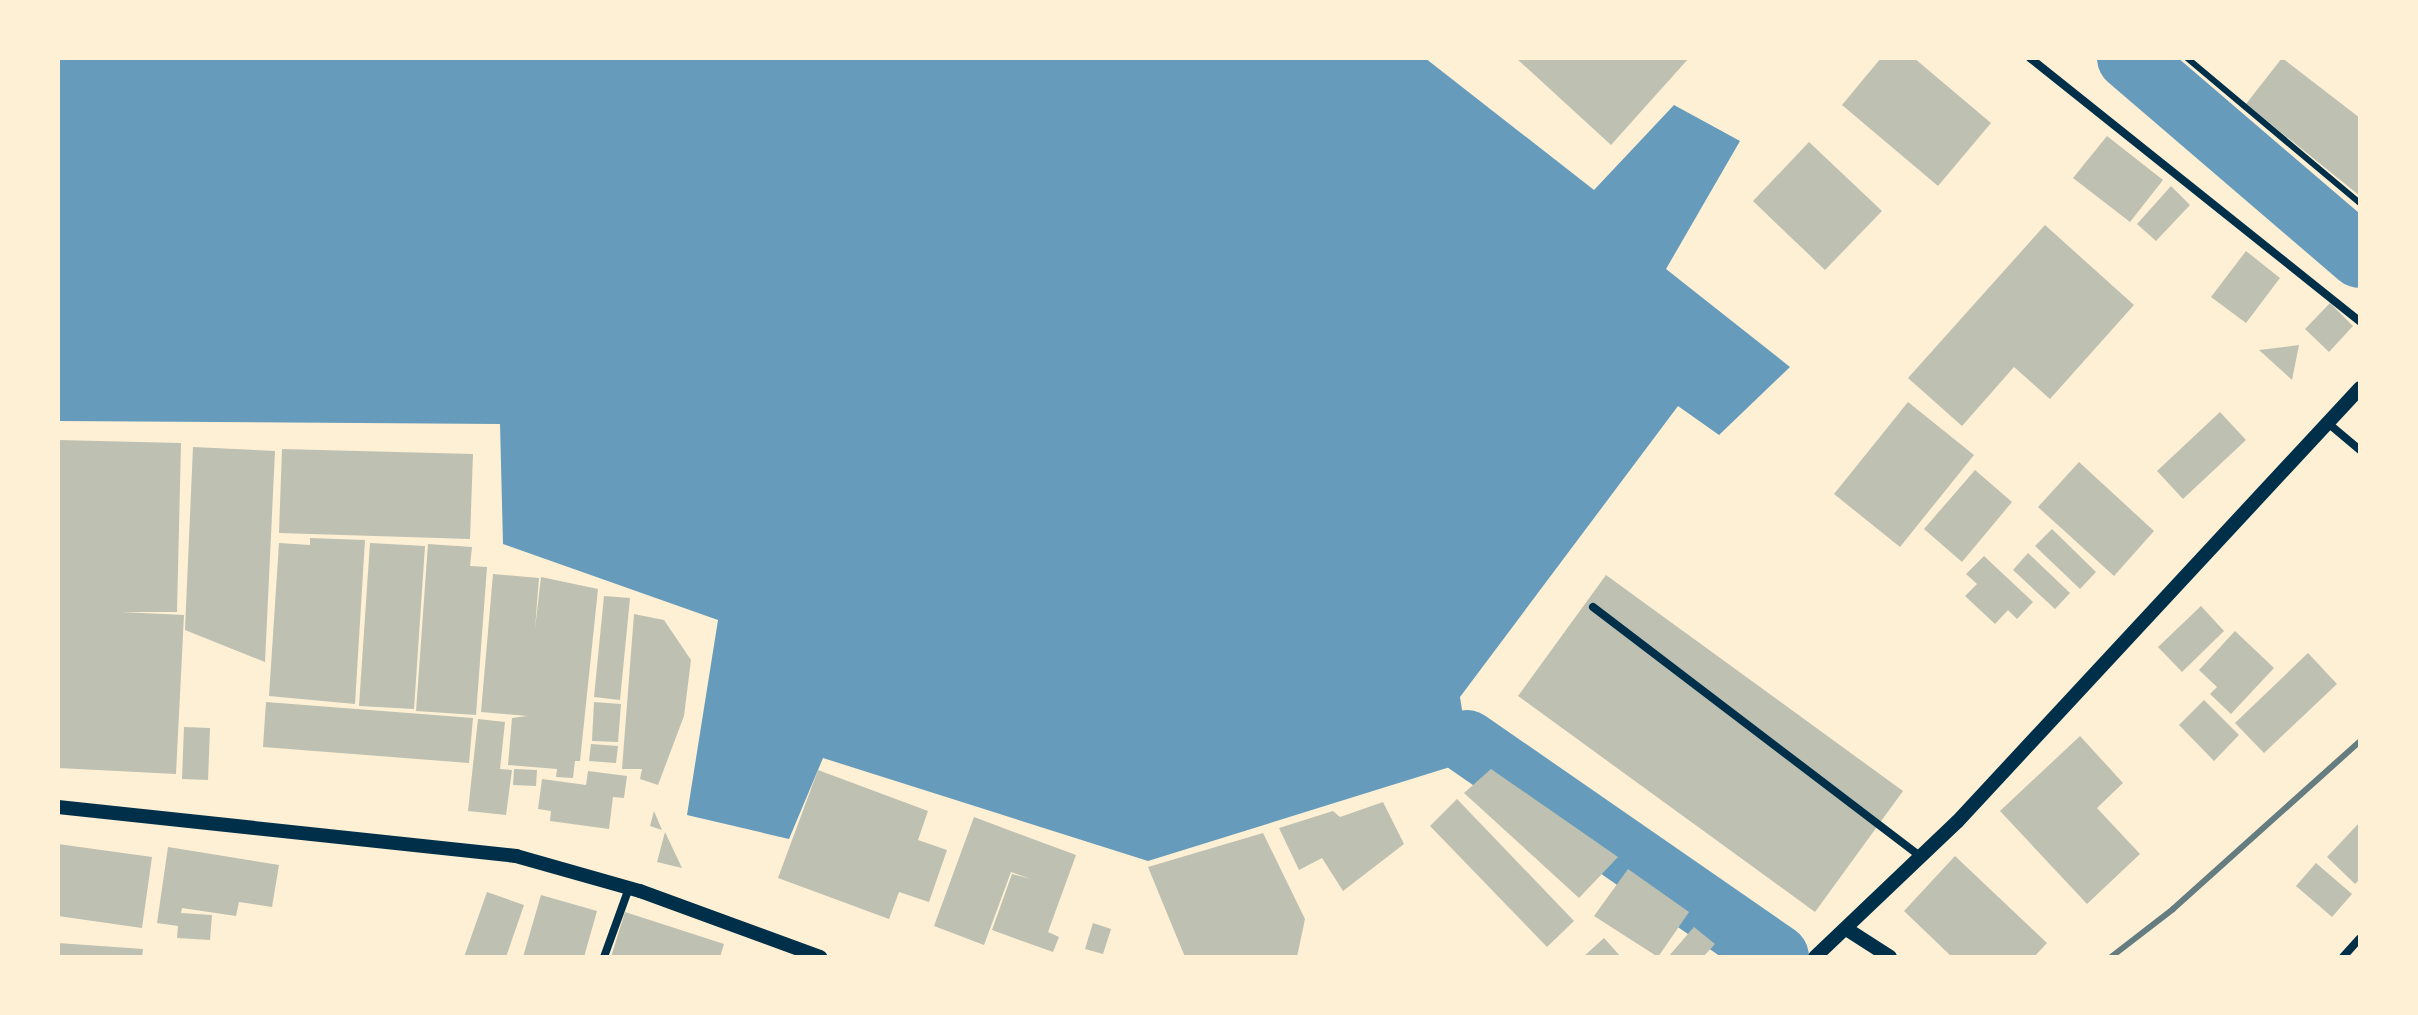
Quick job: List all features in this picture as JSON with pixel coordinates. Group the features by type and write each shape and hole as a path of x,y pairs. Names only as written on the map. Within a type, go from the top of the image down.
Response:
{"street":[{"path":"2030,58 2360,321"},
{"path":"1815,957 1848,930 1921,857 2360,388"},
{"path":"2329,424 2360,450"},
{"path":"1593,607 1921,857"},
{"path":"58,807 417,842 516,856 629,888 820,957"},
{"path":"604,957 629,888"},
{"path":"1848,930 1890,957"},
{"path":"2343,957 2358,942"}],"lane":[{"path":"2187,58 2360,203"}],"water":[{"path":"58,58 1425,58 1594,190 1674,105 1740,141 1666,269 1790,367 1719,435 1678,406 1460,697 1467,742 1450,767 1148,861 823,758 789,839 687,815 718,620 503,544 500,424 58,421"}],"building":[{"path":"1516,58 1689,58 1611,145"},
{"path":"1881,58 1914,58 1991,123 1938,186 1842,105"},
{"path":"2282,58 2360,118 2360,196 2246,104"},
{"path":"2107,136 2163,180 2130,222 2073,178"},
{"path":"1809,142 1882,211 1825,270 1753,201"},
{"path":"2171,186 2190,205 2156,241 2137,224"},
{"path":"2045,225 2134,305 2050,399 2014,367 1962,426 1908,378"},
{"path":"2246,251 2280,278 2246,323 2211,297"},
{"path":"2330,303 2353,326 2329,352 2305,329"},
{"path":"2299,345 2292,380 2259,350"},
{"path":"1908,402 1974,455 1900,547 1834,494"},
{"path":"2220,412 2246,440 2183,499 2157,471"},
{"path":"58,440 181,443 177,612 121,612 184,615 176,774 58,768"},
{"path":"193,447 275,451 265,662 185,630"},
{"path":"282,449 473,454 470,539 279,533"},
{"path":"2079,462 2154,531 2114,576 2038,507"},
{"path":"1975,470 2012,502 1962,562 1924,529"},
{"path":"2052,529 2096,572 2080,589 2035,546"},
{"path":"310,538 365,540 355,704 269,696 279,543 310,545"},
{"path":"370,543 425,546 414,709 359,706"},
{"path":"428,544 472,547 470,566 487,567 476,715 416,711"},
{"path":"2028,553 2070,593 2055,609 2013,570"},
{"path":"1984,556 2033,602 2017,619 2008,610 1995,624 1965,596 1977,584 1966,574"},
{"path":"493,574 539,578 535,629 541,577 598,589 580,761 575,761 573,778 556,777 557,769 508,765 512,718 527,716 481,712"},
{"path":"1606,575 1903,791 1815,912 1518,696"},
{"path":"604,596 630,598 620,700 594,697"},
{"path":"2201,606 2224,631 2182,672 2158,647"},
{"path":"634,614 664,620 691,660 684,716 658,785 640,779 642,769 622,769"},
{"path":"2235,631 2274,668 2231,714 2210,694 2217,687 2199,670"},
{"path":"2308,653 2337,684 2264,753 2235,723"},
{"path":"2204,700 2239,735 2214,761 2179,725"},
{"path":"266,702 473,718 469,763 263,747"},
{"path":"594,702 621,704 618,742 592,741"},
{"path":"478,719 505,722 500,769 512,770 506,815 468,811"},
{"path":"184,727 210,728 208,780 182,779"},
{"path":"2080,736 2123,783 2097,808 2140,854 2087,904 2000,811"},
{"path":"591,744 618,746 616,763 589,761"},
{"path":"514,769 537,770 536,786 513,785"},
{"path":"1491,769 1618,857 1579,898 1464,793"},
{"path":"818,770 928,811 918,840 947,850 929,902 899,892 889,919 778,878"},
{"path":"588,771 627,776 624,798 613,797 609,829 550,821 551,811 538,809 542,779 586,785"},
{"path":"1457,799 1574,921 1547,947 1430,826"},
{"path":"1383,802 1404,844 1343,891 1322,858 1299,870 1279,828 1333,811 1340,817"},
{"path":"654,811 662,830 650,826"},
{"path":"974,817 1076,855 1048,932 1059,937 1053,952 992,930 1012,874 1031,879 1011,872 984,945 934,926"},
{"path":"2360,822 2360,879 2355,884 2327,857"},
{"path":"665,832 682,868 657,862"},
{"path":"1263,833 1305,919 1297,957 1185,957 1148,867"},
{"path":"58,844 152,857 142,928 58,916"},
{"path":"168,847 279,865 272,907 239,902 236,916 182,908 181,913 212,915 210,940 177,938 178,926 157,923"},
{"path":"1955,856 2047,943 2034,957 1952,957 1904,911"},
{"path":"2316,863 2352,894 2332,917 2296,886"},
{"path":"1628,869 1689,912 1658,957 1594,916"},
{"path":"487,892 524,905 506,957 464,957"},
{"path":"541,895 597,911 584,957 523,957"},
{"path":"625,912 724,944 720,957 611,957"},
{"path":"1093,923 1111,929 1103,954 1085,949"},
{"path":"1694,927 1715,944 1703,957 1668,957"},
{"path":"1604,938 1621,957 1583,957"},
{"path":"58,943 143,949 142,957 58,957"}],"waterway":[{"path":"2129,58 2360,256"},
{"path":"1467,742 1777,957"}],"railway":[{"path":"2111,957 2173,909 2360,741"}]}
